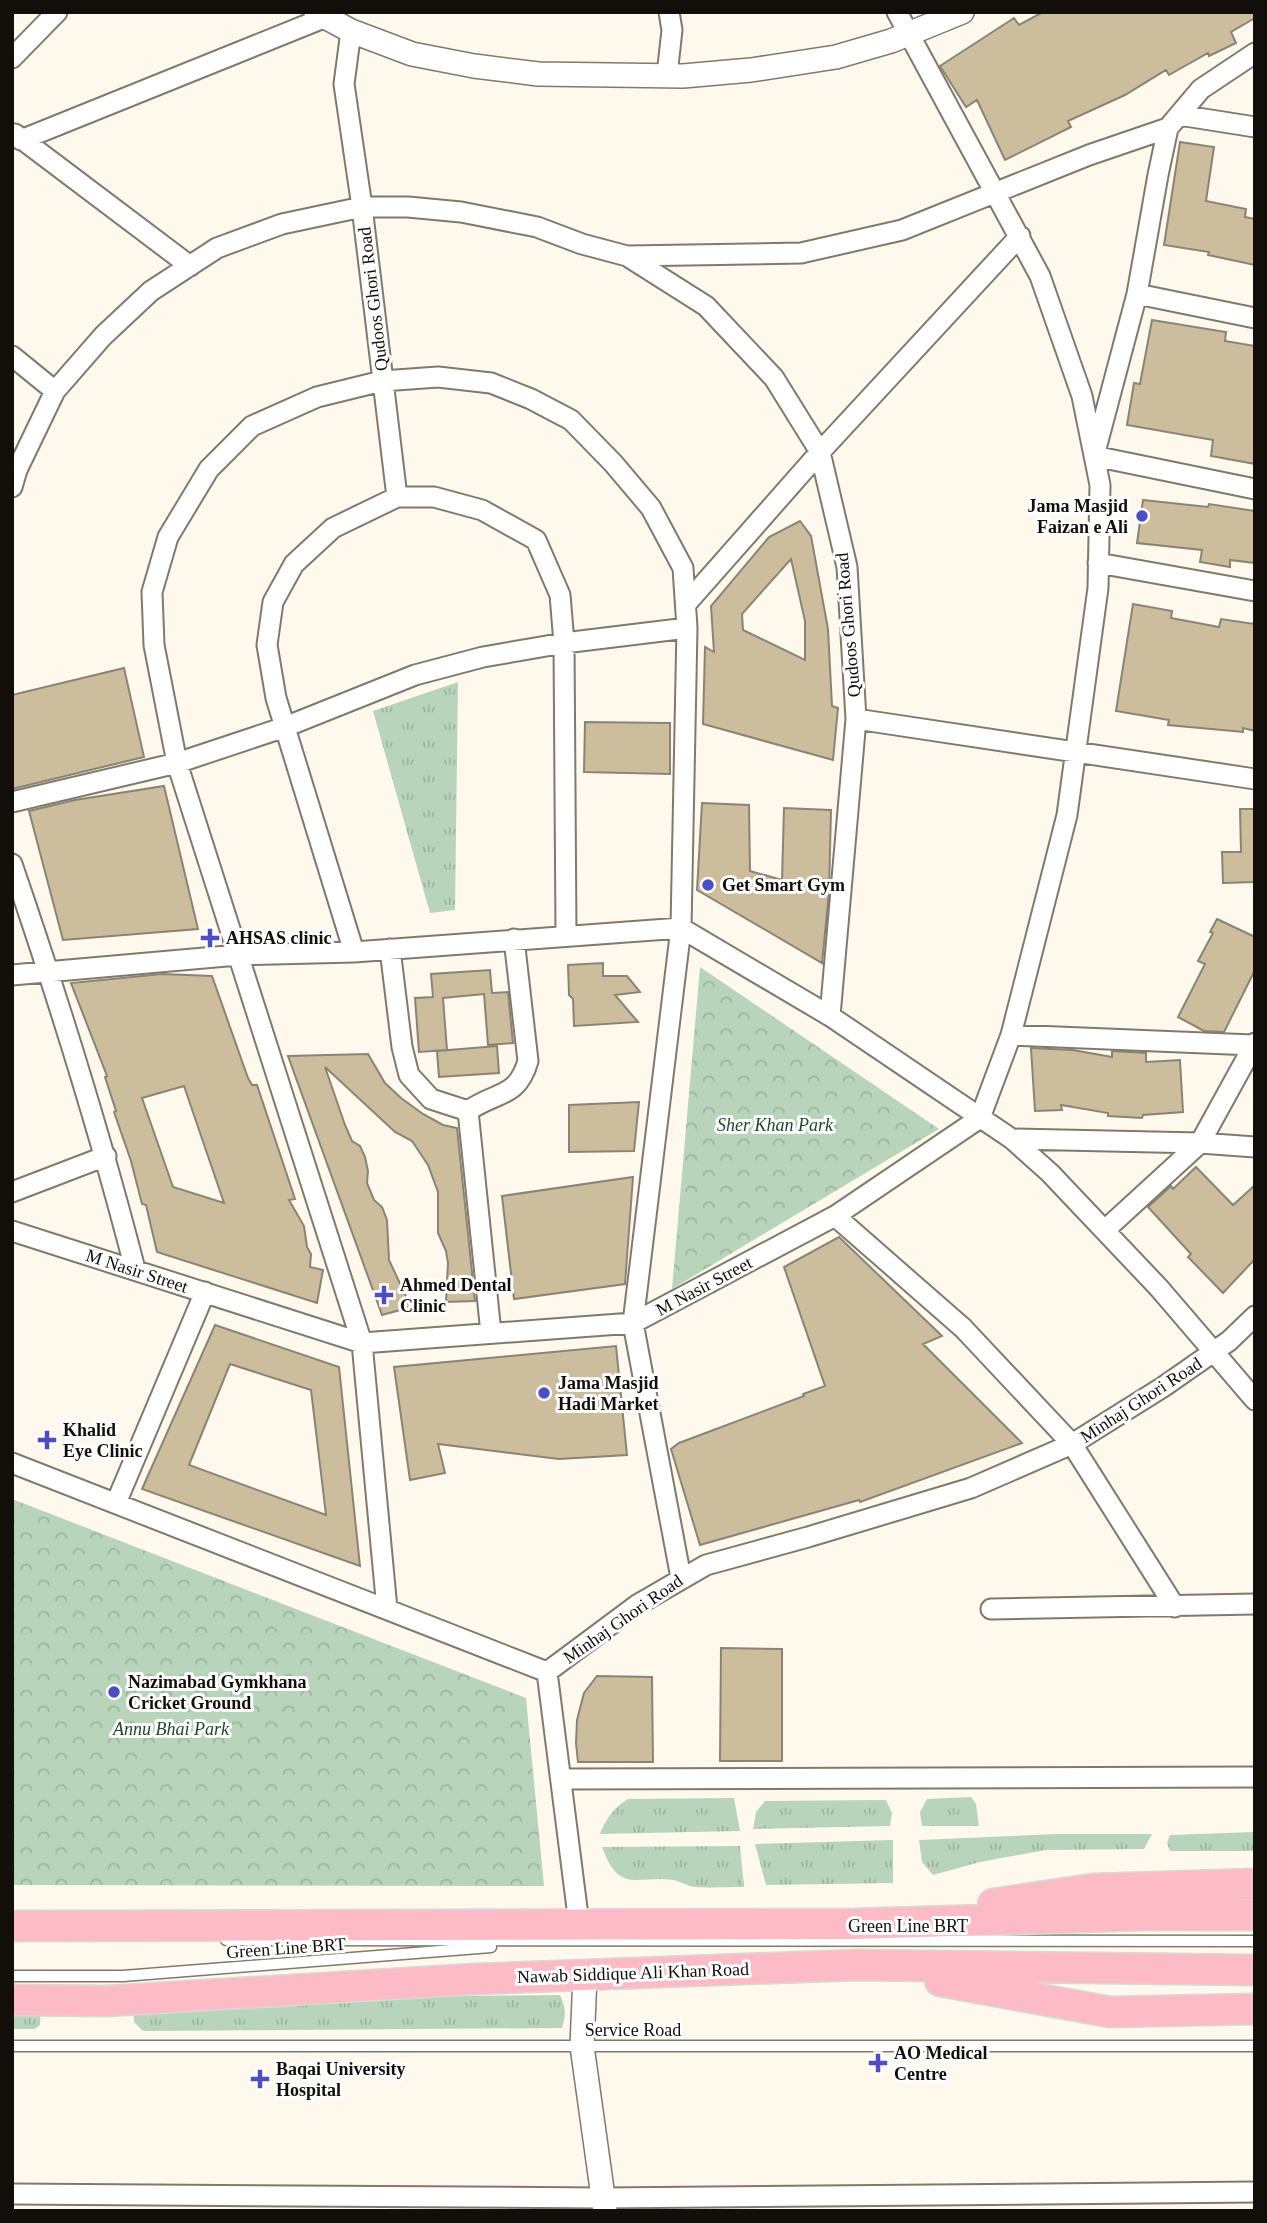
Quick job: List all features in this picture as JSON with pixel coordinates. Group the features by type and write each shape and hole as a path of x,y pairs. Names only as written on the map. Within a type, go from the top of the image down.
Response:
{"main road":[{"path":"854,1924 1093,1889 1255,1884"},
{"name":"Nawab Siddique Ali Khan Road","path":"12,2000 107,2001 461,1979 855,1965 1145,1942 1255,1915"},
{"name":"Nawab Siddique Ali Khan Road","path":"12,1926 570,1933 854,1924 1145,1942 1255,1970"},
{"path":"855,1965 1110,2012 1255,2009"}],"street":[{"path":"12,58 57,12"},
{"path":"667,75 672,30 669,12"},
{"path":"897,12 1040,276 1078,384 1100,485 1098,588 1067,815 1011,1035 980,1118"},
{"path":"17,136 321,14 351,32 412,54 474,66 538,74 667,75 751,70 836,57 891,41 962,12"},
{"path":"12,487 55,391 103,336 151,291 217,248 282,224 362,207 344,84 351,32"},
{"path":"1094,456 1137,294 1157,175 1174,121 1201,89 1255,53"},
{"path":"627,256 801,253 902,230 1174,121 1255,127"},
{"path":"17,136 190,266"},
{"name":"Qudoos Ghori Road","path":"397,497 362,207 408,207 461,212 537,227 582,244 627,256 706,306 774,379 820,452 848,567 856,719 830,1016"},
{"path":"686,604 820,452 1020,236"},
{"path":"1137,294 1255,318"},
{"path":"12,356 55,391"},
{"path":"387,1609 362,1343 177,763 154,645 152,605 152,592 168,537 209,469 252,426 317,397 382,381 438,377 491,383 531,399 571,421 613,463 651,508 683,568 687,628 681,928 633,1323 681,1578"},
{"path":"1094,456 1255,489"},
{"path":"354,952 276,698 267,645 273,602 294,564 333,528 397,497 434,497 482,510 536,540 560,595 564,643 566,935"},
{"path":"1098,563 1255,591"},
{"path":"12,802 177,763 285,727 415,675 483,657 564,643 687,628"},
{"name":"Qudoos Ghori Road","path":"856,719 1255,779"},
{"path":"12,864 49,970 106,1156 135,1269"},
{"path":"12,975 238,955 354,952 681,928 830,1016 1012,1139 1050,1173 1105,1230 1159,1288 1255,1400"},
{"path":"468,1111 512,1090 523,1077 528,1061 514,939"},
{"path":"390,949 402,1047 409,1075 431,1099 468,1111"},
{"path":"1011,1035 1254,1044 1200,1143 1105,1230"},
{"path":"468,1111 491,1333"},
{"name":"M Nasir Street","path":"12,1231 362,1343 633,1323 835,1216 980,1118"},
{"path":"1012,1139 1200,1143 1255,1147"},
{"path":"12,1192 106,1156"},
{"path":"835,1216 963,1328 1072,1444 1175,1607"},
{"path":"116,1503 205,1292"},
{"name":"Minhaj Ghori Road","path":"12,1463 547,1672 637,1605 706,1564 808,1537 971,1488 1072,1444 1230,1341 1255,1316"},
{"path":"990,1609 1255,1604"},
{"path":"547,1672 561,1779 570,1933"},
{"path":"561,1779 1255,1777"},
{"path":"585,1976 582,2046 604,2204"},
{"path":"12,2194 39,2202 604,2204 1059,2202 1255,2192"}],"lane":[{"name":"Green Line BRT","path":"219,1940 570,1933 1145,1942 1255,1941"},
{"name":"Green Line BRT","path":"12,1976 123,1976 570,1933"},
{"name":"Service Road","path":"12,2046 1255,2046"}],"green space":[{"path":"458,682 455,910 430,913 373,711"},
{"name":"Sher Khan Park","path":"700,967 939,1129 672,1289"},
{"name":"Annu Bhai Park","path":"12,1499 526,1698 544,1886 12,1885"},
{"path":"971,1797 976,1804 979,1826 922,1826 920,1812 927,1799"},
{"path":"734,1798 740,1831 600,1834 611,1814 628,1799"},
{"path":"886,1800 892,1813 890,1826 753,1829 756,1812 765,1801"},
{"path":"1255,1832 1255,1851 1170,1851 1167,1843 1170,1835"},
{"path":"1057,1834 1152,1834 1144,1849 1046,1850 980,1862 933,1875 922,1862 919,1840"},
{"path":"893,1840 893,1883 766,1885 755,1844"},
{"path":"740,1846 744,1887 694,1887 673,1880 631,1880 615,1872 602,1847"},
{"path":"560,1995 565,2011 562,2028 143,2031 134,2022 134,2006 142,1999"},
{"path":"41,1996 40,2025 35,2029 12,2029 12,1997"}],"building":[{"path":"1043,12 1255,12 1255,18 1231,32 1236,43 1209,56 1208,53 1169,75 1166,70 1125,95 1068,121 1071,127 1005,160 977,100 966,107 940,66 1014,18 1019,25"},
{"path":"1180,142 1214,147 1206,201 1246,209 1245,217 1255,219 1255,265 1208,255 1209,252 1164,245"},
{"path":"1152,320 1226,332 1225,341 1255,346 1255,464 1211,456 1213,440 1127,425 1134,383 1140,384"},
{"path":"1143,500 1208,507 1209,504 1255,511 1255,563 1230,560 1230,567 1200,562 1202,550 1137,543"},
{"path":"800,521 811,536 828,629 832,706 838,708 833,760 703,724 705,647 714,652 711,606 769,537","holes":["791,559 805,621 805,660 743,630 742,614"]},
{"path":"1133,604 1172,611 1171,618 1219,627 1221,619 1255,624 1255,731 1243,728 1243,732 1168,725 1169,720 1116,711"},
{"path":"124,668 144,757 12,789 12,695"},
{"path":"585,722 670,723 670,774 584,772"},
{"path":"164,786 198,929 63,940 29,811 75,800"},
{"path":"702,803 749,805 750,871 782,880 784,808 831,810 829,892 822,963 697,890"},
{"path":"1240,809 1255,809 1255,882 1223,883 1222,852 1241,852"},
{"path":"1217,919 1255,937 1255,970 1224,1032 1204,1031 1178,1017 1205,964 1198,961 1213,933 1210,932"},
{"path":"603,963 603,976 627,976 640,992 615,995 638,1022 574,1026 568,965"},
{"path":"490,970 492,993 508,992 513,1043 488,1045 484,994 443,998 447,1050 419,1052 415,998 433,997 431,974"},
{"path":"162,974 212,976 248,1078 252,1085 257,1085 295,1199 289,1200 304,1226 307,1247 311,1254 310,1267 323,1270 317,1303 157,1252 146,1205 142,1204 114,1112 116,1111 105,1077 107,1076 71,983","holes":["184,1086 224,1203 173,1187 142,1098"]},
{"path":"497,1046 499,1073 439,1077 437,1051"},
{"path":"1031,1048 1073,1050 1112,1057 1112,1051 1146,1053 1146,1062 1180,1060 1183,1112 1143,1115 1142,1118 1108,1116 1108,1113 1061,1105 1062,1110 1035,1111"},
{"path":"368,1054 385,1083 401,1098 443,1125 457,1128 475,1301 446,1302 448,1263 438,1233 438,1192 428,1165 412,1141 395,1132 325,1067 352,1141 360,1146 365,1157 367,1183 387,1220 389,1260 411,1307 382,1315 288,1056"},
{"path":"639,1102 634,1151 569,1152 569,1105"},
{"path":"1196,1167 1233,1205 1255,1185 1255,1259 1223,1293 1188,1257 1191,1254 1148,1207 1171,1186 1173,1189"},
{"path":"633,1177 625,1284 514,1299 502,1196"},
{"path":"839,1237 942,1336 923,1344 1022,1443 860,1502 859,1500 700,1545 671,1449 679,1443 825,1386 784,1267"},
{"path":"215,1325 339,1367 360,1566 142,1489","holes":["230,1364 311,1390 326,1515 189,1465"]},
{"path":"616,1346 627,1455 559,1459 438,1444 445,1473 410,1480 394,1367"},
{"path":"721,1648 782,1649 782,1761 720,1761"},
{"path":"597,1676 652,1677 653,1762 578,1762 577,1720 584,1693"}],"place":[{"name":"Jama Masjid Faizan e Ali","path":"1142,516"},
{"name":"Get Smart Gym","path":"708,885"},
{"name":"AHSAS clinic","path":"210,938"},
{"name":"Ahmed Dental Clinic","path":"384,1295"},
{"name":"Jama Masjid Hadi Market","path":"544,1393"},
{"name":"Khalid Eye Clinic","path":"47,1440"},
{"name":"Nazimabad Gymkhana Cricket Ground","path":"114,1692"},
{"name":"AO Medical Centre","path":"878,2063"},
{"name":"Baqai University Hospital","path":"260,2079"}]}
